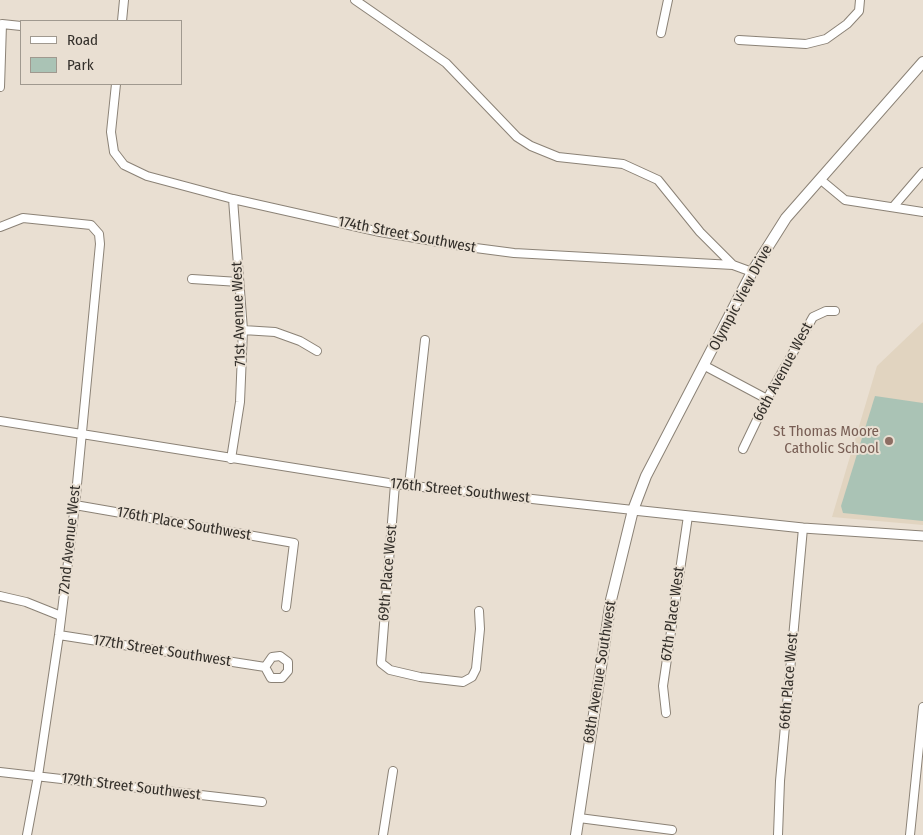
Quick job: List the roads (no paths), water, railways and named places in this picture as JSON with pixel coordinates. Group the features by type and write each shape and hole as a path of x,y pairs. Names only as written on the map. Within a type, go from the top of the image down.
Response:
{"main road":[{"name":"Olympic View Drive","path":"633,510 646,476 705,366 752,272 786,218 923,62"},
{"name":"68th Avenue Southwest","path":"576,835 611,600 633,510"}],"street":[{"path":"122,20 124,0"},
{"path":"356,0 446,63 517,137 531,146 558,157 623,164 658,180 700,232 733,265 752,272"},
{"path":"661,34 668,0"},
{"path":"739,40 806,44 826,39 847,24 859,11 860,0"},
{"path":"0,87 2,24 20,26"},
{"name":"174th Street Southwest","path":"116,85 112,132 114,152 124,165 147,176 233,199 380,232 477,249 514,253 733,265"},
{"path":"893,207 923,172"},
{"path":"821,180 845,200 923,212"},
{"name":"71st Avenue West","path":"231,459 240,402 243,330 233,199"},
{"name":"72nd Avenue West","path":"0,227 22,218 91,225 99,234 100,244 75,505 59,635 38,776 27,835"},
{"path":"192,279 239,282"},
{"name":"66th Avenue West","path":"743,449 767,399 813,317 826,311 835,311"},
{"path":"243,330 275,332 300,341 317,351"},
{"path":"409,486 425,340"},
{"path":"705,366 767,399"},
{"name":"176th Street Southwest","path":"0,421 81,436 409,486 803,528 923,536"},
{"name":"69th Place West","path":"395,484 381,663 390,670 463,682 472,676 476,669 480,629 479,611"},
{"name":"176th Place Southwest","path":"75,505 294,543 286,607"},
{"name":"67th Place West","path":"666,713 663,686 688,516"},
{"name":"66th Place West","path":"778,835 781,772 803,528"},
{"path":"0,596 26,602 61,616"},
{"name":"177th Street Southwest","path":"59,635 265,667"},
{"path":"910,835 923,707"},
{"path":"383,835 393,771"},
{"name":"179th Street Southwest","path":"0,772 262,802"},
{"path":"579,818 672,830"}],"place":[{"name":"St Thomas Moore Catholic School","path":"889,441"}]}
